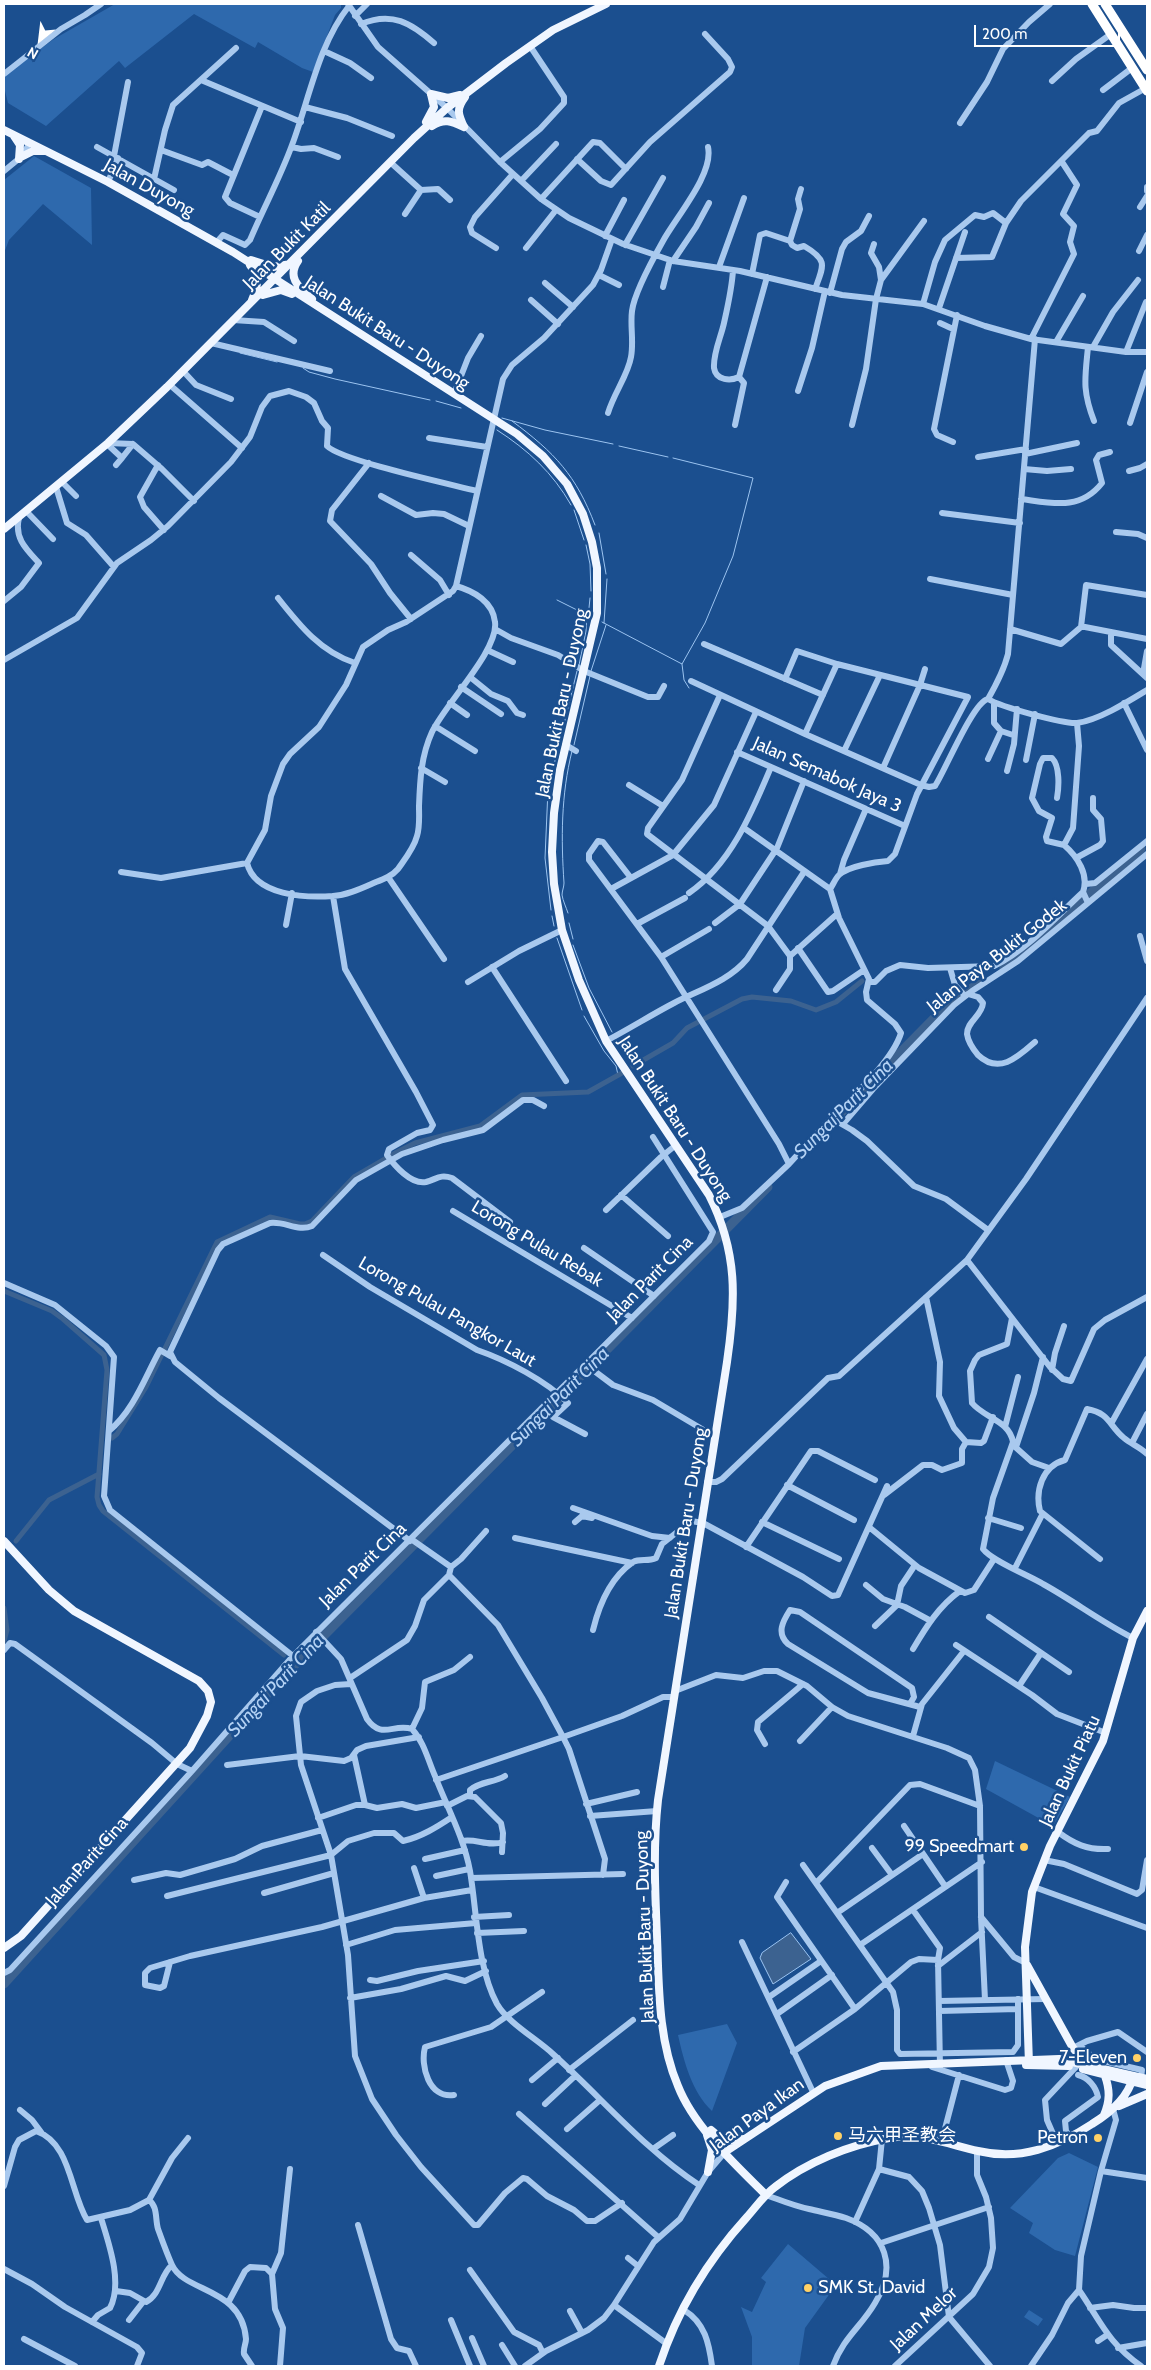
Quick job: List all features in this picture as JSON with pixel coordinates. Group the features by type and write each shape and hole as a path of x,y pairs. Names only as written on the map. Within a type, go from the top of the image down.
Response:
{"highway":[{"path":"1092,4 1146,89"},
{"path":"1105,4 1144,59 1147,70"}],"main road":[{"name":"Jalan Bukit Katil","path":"4,529 59,485 170,384 309,246 414,138 447,108 474,86 554,30 606,4"},
{"path":"464,127 458,116 459,105 474,86"},
{"path":"431,94 453,98 465,94"},
{"path":"414,138 432,113 434,101 431,94"},
{"path":"414,138 440,121 452,121 464,127"},
{"path":"6,131 20,145 20,158 33,151 48,152"},
{"name":"Jalan Duyong","path":"6,131 108,182 233,252 276,279"},
{"path":"309,246 295,265 293,279 327,313"},
{"path":"233,252 273,267 291,264"},
{"path":"245,260 256,273 258,280 252,302"},
{"name":"Jalan Bukit Baru - Duyong","path":"276,279 517,434 543,456 567,484 582,514 592,542 597,568 598,613 584,671 571,748 554,813 552,852 556,905 562,930 579,980 606,1041 708,1195 721,1219 733,1271 734,1308 707,1482 703,1523 657,1812 655,1865 660,2006 668,2058 678,2087 688,2106 725,2152 766,2195"},
{"path":"252,302 268,292 281,290 327,313"},
{"path":"4,1541 49,1590 74,1611 204,1685 210,1696 210,1708 196,1739 177,1764 21,1936 4,1948"},
{"name":"Jalan Bukit Piatu","path":"1029,2062 1022,1999 1026,1963 1026,1932 1034,1887 1044,1860 1077,1796 1106,1733 1133,1638 1147,1611"},
{"path":"1026,1963 1045,1999 1090,2066"},
{"path":"940,2065 1059,2059 1139,2078 1147,2085"},
{"path":"1029,2062 1105,2076 1139,2078"},
{"name":"Jalan Paya Ikan","path":"725,2152 750,2137 813,2092 857,2074 896,2064 940,2065"},
{"name":"Jalan Paya Ikan","path":"857,2074 898,2068 940,2065"},
{"path":"1103,2117 1109,2100 1109,2088 1105,2076"},
{"path":"659,2366 667,2344 698,2282 719,2250 766,2195 790,2176 816,2162 862,2144 882,2140 919,2137 942,2140 977,2151 1006,2155 1021,2154 1057,2144 1070,2138 1113,2109 1139,2078"},
{"path":"1113,2109 1147,2094"},
{"path":"688,2106 723,2139 734,2141 750,2137"},
{"path":"704,2128 712,2150 708,2172"}],"street":[{"path":"4,74 61,29 85,16 101,4"},
{"path":"355,16 367,4"},
{"path":"960,123 984,89 1003,49 1029,22 1050,4"},
{"path":"216,243 223,235 245,245 250,240 292,147 324,51 337,22 348,5 378,47 447,108 500,162 541,199 556,210 625,245 672,260 733,270 828,292 923,304 939,308 985,326 1033,339 1126,352 1147,352"},
{"path":"361,24 375,19 407,22 434,43"},
{"path":"577,159 600,181 608,185 614,183 650,142 730,72 732,67 728,59 705,34"},
{"path":"1052,81 1076,59 1111,34"},
{"path":"500,162 540,129 564,103 564,96 530,46"},
{"path":"154,179 164,130 174,106 236,48"},
{"path":"324,51 350,63 371,78"},
{"path":"1103,90 1132,68"},
{"path":"201,80 301,122"},
{"path":"108,182 116,157 128,82"},
{"path":"956,258 992,257 1006,223 1021,201 1089,133 1097,131 1119,104 1146,89"},
{"path":"260,217 227,200 225,193 262,106"},
{"path":"306,108 347,118 392,136"},
{"path":"541,199 590,144 595,141 626,169"},
{"path":"4,171 20,158 30,143"},
{"path":"521,181 556,144"},
{"path":"97,147 174,190"},
{"path":"292,147 314,148 338,157"},
{"path":"608,413 632,356 633,306 655,256 705,173 709,160 708,147"},
{"path":"161,150 202,165 208,162 233,175"},
{"path":"390,162 421,190 438,189 450,200"},
{"path":"1013,735 1001,731 994,723 991,701 1007,661 1020,523 1033,339 1074,254 1070,242 1074,226 1065,217 1064,211 1074,196 1078,185 1062,162"},
{"path":"496,248 472,233 470,226 475,217 513,174"},
{"path":"625,245 663,178"},
{"path":"790,241 800,209 798,199 801,189"},
{"path":"405,214 421,190"},
{"path":"1140,207 1147,196"},
{"path":"718,267 744,198"},
{"path":"247,863 266,830 271,796 283,764 290,754 319,727 346,685 363,647 388,630 411,619 449,596 456,586 476,491 501,387 507,372 558,324 599,275 608,237 624,200"},
{"path":"663,287 672,260 696,227 709,203"},
{"path":"526,248 556,210"},
{"path":"923,304 935,262 948,236 975,215 984,218 993,213 1006,223"},
{"path":"798,391 842,249 846,242 861,231 869,216"},
{"path":"852,426 866,369 876,299 881,280 924,221"},
{"path":"939,308 965,232"},
{"path":"752,274 762,233 790,241 794,247 804,246 817,254 823,262 815,289"},
{"path":"1138,251 1147,235"},
{"path":"874,244 871,254 879,267 881,280"},
{"path":"733,270 731,292 719,336 714,368 716,374 725,379 733,380 739,377 767,277"},
{"path":"599,275 619,285"},
{"path":"1094,421 1084,389 1091,347 1113,312 1138,280"},
{"path":"545,283 573,307"},
{"path":"1056,342 1083,296"},
{"path":"531,300 558,324"},
{"path":"1126,352 1146,302"},
{"path":"953,442 937,435 934,429 957,315"},
{"path":"233,320 264,322 294,341"},
{"path":"940,324 953,329"},
{"path":"454,394 468,358 481,336"},
{"path":"211,343 330,372"},
{"path":"183,371 196,385 231,399"},
{"path":"1130,423 1147,372"},
{"path":"735,426 744,383 739,377"},
{"path":"170,384 242,448"},
{"path":"4,660 77,618 114,567 126,556 164,530 194,501 242,448 250,437 262,407 270,396 275,393 289,391 298,393 314,403 322,421 328,428 326,443 330,449 369,463 476,491"},
{"path":"429,438 487,446"},
{"path":"107,443 133,444 158,465 194,501"},
{"path":"107,443 122,458"},
{"path":"978,457 1076,443"},
{"path":"116,465 133,444"},
{"path":"1021,499 1061,504 1077,501 1102,483 1096,460 1099,455 1110,452"},
{"path":"369,463 332,510 330,521 371,564 390,593 411,619"},
{"path":"1129,471 1147,464"},
{"path":"158,465 140,497 144,507 164,530"},
{"path":"1024,469 1047,471 1071,470"},
{"path":"59,485 76,496"},
{"path":"59,485 67,523 86,535 114,567"},
{"path":"381,496 416,515 444,514 468,526"},
{"path":"27,512 54,540"},
{"path":"942,513 1020,523"},
{"path":"4,600 21,587 39,563 19,538 17,529 19,518"},
{"path":"1116,532 1138,534 1147,538"},
{"path":"410,555 440,580 449,596"},
{"path":"930,579 1013,595"},
{"path":"1010,629 1061,644 1081,627 1086,585 1147,595"},
{"path":"247,863 252,874 261,883 275,890 333,896 352,892 388,877 398,869 407,856 417,835 421,768 425,748 450,703 461,687 480,666 495,629 493,616 484,600 474,593 456,586"},
{"path":"278,598 323,648 342,659 355,663"},
{"path":"1081,627 1147,639"},
{"path":"495,629 511,638 558,655 584,671 652,698 658,697 664,686"},
{"path":"1111,632 1111,645 1145,676"},
{"path":"704,644 823,695"},
{"path":"487,650 513,662"},
{"path":"785,679 797,651 837,664 968,697 921,785 898,848 888,861 875,861 840,874"},
{"path":"1145,676 1147,651"},
{"path":"805,734 837,664"},
{"path":"883,768 920,685 925,669"},
{"path":"844,751 880,675"},
{"path":"470,677 491,694 508,701 517,713 523,715"},
{"path":"691,682 805,734 921,785 932,788 936,785 982,701 991,701 1017,710 1077,723 1124,703 1147,690"},
{"path":"461,687 501,714"},
{"path":"720,695 682,780 648,828 648,834 768,926 790,956 790,969 776,990"},
{"path":"450,703 467,715"},
{"path":"1124,703 1147,750"},
{"path":"1007,772 1014,744 1013,735 1017,710"},
{"path":"611,889 673,855 714,805 756,712"},
{"path":"1026,760 1035,714"},
{"path":"1064,845 1073,828 1079,746 1077,723"},
{"path":"436,726 475,751"},
{"path":"988,759 1001,731"},
{"name":"Jalan Semabok Jaya 3","path":"737,752 905,826"},
{"path":"1057,798 1059,790 1056,762 1052,758 1043,758 1032,798 1039,811 1052,818 1046,837 1047,841 1064,845 1076,858 1083,870 1084,889 1088,902"},
{"path":"637,924 687,895 707,880 744,828 771,767"},
{"path":"421,768 446,782"},
{"path":"715,923 740,904 775,851 804,781"},
{"path":"629,785 663,806"},
{"path":"1076,858 1100,845 1103,841 1101,819 1093,810 1093,798"},
{"path":"830,889 840,874 866,809"},
{"path":"721,1219 742,1208 789,1164 873,1075 899,1040 901,1033 895,1024 869,1004 866,996 869,982 837,914 830,889 744,828"},
{"path":"631,878 603,842 598,841 588,858 662,957 779,1144 789,1164"},
{"path":"869,982 878,980 886,970 900,965 950,970 994,966 1003,962 1038,934 1084,889 1095,883 1147,841"},
{"name":"Jalan Paya Bukit Godek","path":"842,1124 964,994 1018,961 1147,854"},
{"path":"121,872 161,878 247,863"},
{"path":"606,1041 713,984 743,964 804,872"},
{"path":"388,877 444,959"},
{"path":"286,925 292,893"},
{"path":"333,896 345,968 433,1126 430,1130 418,1133 389,1149 390,1159 402,1172 422,1182 444,1175 452,1178 510,1222"},
{"path":"790,956 837,914"},
{"path":"662,957 709,929"},
{"path":"468,982 519,951 562,930"},
{"path":"1140,936 1147,961"},
{"path":"798,948 828,992 833,991 864,970"},
{"path":"492,967 566,1081"},
{"path":"950,970 964,994 978,997 983,1004 980,1012 969,1026 967,1033 973,1049 985,1060 1006,1064 1022,1054 1035,1042"},
{"path":"707,1482 716,1482 722,1479 828,1378 839,1376 966,1260 1042,1155 1147,998"},
{"path":"169,1356 218,1250 223,1244 270,1223 277,1222 306,1229 312,1226 356,1180 390,1159 417,1148 483,1130 523,1100 533,1100 544,1106"},
{"path":"832,1119 867,1141 914,1186 946,1199 988,1230"},
{"path":"653,1137 665,1154"},
{"path":"606,1210 676,1145"},
{"name":"Jalan Parit Cina","path":"4,1973 10,1970 293,1656 320,1635 560,1395 632,1318 709,1241 713,1232 665,1154"},
{"path":"621,1195 668,1236"},
{"name":"Lorong Pulau Rebak","path":"453,1212 632,1318"},
{"path":"584,1248 654,1296"},
{"name":"Lorong Pulau Pangkor Laut","path":"323,1254 370,1287 477,1350 494,1356 560,1395"},
{"path":"966,1260 1052,1370 1063,1379 1071,1381 1094,1329 1105,1320 1147,1297"},
{"path":"4,1283 56,1305 111,1352 115,1362 104,1496 110,1510 293,1656"},
{"path":"926,1297 940,1362 939,1396 954,1428 966,1442 981,1443 984,1441 993,1417"},
{"path":"1012,1318 1007,1344 1002,1348 979,1356 970,1371 972,1403 1005,1427 1015,1446 1032,1462 1049,1468"},
{"path":"1052,1370 1055,1353 1064,1326"},
{"path":"110,1431 123,1416 149,1375 161,1350 219,1398 413,1542 451,1567"},
{"path":"1042,1357 1034,1393 1015,1446 992,1498 983,1549 994,1558 1015,1568 1133,1638"},
{"path":"1112,1422 1147,1358"},
{"path":"586,1366 618,1388 653,1400 707,1432 716,1433"},
{"path":"1005,1427 1018,1376"},
{"path":"560,1395 568,1403 553,1417 585,1434"},
{"path":"1100,1559 1042,1515 1038,1505 1038,1492 1049,1468 1065,1460 1087,1409 1098,1412 1112,1422 1122,1437 1146,1449"},
{"path":"1132,1443 1147,1414"},
{"path":"882,1496 923,1464 932,1465 942,1470 962,1463 962,1449 966,1442"},
{"path":"746,1548 787,1485 809,1454 814,1450 875,1480"},
{"path":"787,1485 854,1520"},
{"path":"593,1630 598,1611 610,1587 632,1563 639,1560 653,1560 667,1540 691,1521 703,1523 835,1596 841,1592 887,1486"},
{"path":"573,1508 667,1540"},
{"path":"1015,1568 1042,1515"},
{"path":"575,1522 582,1516 589,1517 667,1540"},
{"path":"988,1518 1021,1528"},
{"path":"762,1522 839,1559"},
{"path":"869,1527 915,1565 960,1591 970,1592 974,1590 994,1558"},
{"path":"486,1531 461,1559 451,1567 449,1575 424,1600 415,1626 407,1640 350,1681 317,1691 301,1702 296,1716 300,1756 331,1855 346,1945 355,2056 372,2099 421,2167 472,2224 478,2225 505,2193 524,2178 529,2180 547,2196 574,2210 587,2221 595,2221 622,2203"},
{"path":"515,1538 632,1563"},
{"path":"875,1626 897,1605 901,1586 915,1565"},
{"path":"449,1575 498,1625 542,1698 569,1749 605,1859 603,1874"},
{"path":"866,1584 882,1599 911,1610 931,1621"},
{"path":"913,1649 946,1602 960,1591"},
{"path":"793,1609 800,1612 912,1688 922,1704 910,1704 868,1693 788,1644 782,1636 781,1630 788,1613 793,1609"},
{"path":"989,1617 1069,1672"},
{"path":"320,1635 341,1659 373,1727 385,1731 404,1726 412,1728 419,1737 465,1850 470,1869 477,1933 486,1971 497,2004 508,2016 558,2058 653,2150 676,2170 699,2185"},
{"path":"4,1650 10,1643 15,1644 152,1743 177,1764 192,1770"},
{"path":"956,1645 1019,1686 1057,1714 1106,1733"},
{"path":"913,1736 922,1704 964,1651"},
{"path":"1019,1686 1041,1653"},
{"path":"412,1728 422,1708 425,1682 454,1670 470,1657"},
{"path":"436,1780 622,1716 716,1675 743,1678 770,1670 803,1684 832,1707 848,1716 913,1736 961,1753 969,1758 978,1782 980,1806 981,1917 985,2000"},
{"path":"765,1744 756,1730 758,1722 803,1684"},
{"path":"910,1704 914,1697 912,1688"},
{"path":"800,1741 832,1707"},
{"path":"228,1765 300,1756 317,1756 339,1761 348,1760 354,1756 357,1750 366,1746 419,1737"},
{"path":"354,1756 364,1805"},
{"path":"470,1796 470,1790 475,1786 487,1781 494,1782 505,1776"},
{"path":"816,1883 910,1785 920,1784 980,1806"},
{"path":"586,1804 637,1792"},
{"path":"318,1818 337,1811 364,1805 377,1808 402,1804 416,1808 446,1804 470,1796 475,1797 501,1823 502,1852"},
{"path":"590,1816 657,1812"},
{"path":"167,1896 331,1855 348,1841 367,1834 394,1833 403,1841 408,1840 426,1834 452,1817"},
{"path":"904,1826 945,1886"},
{"path":"134,1880 166,1873 180,1875 235,1859 262,1846 322,1830"},
{"path":"1058,1832 1079,1845 1089,1848 1108,1849"},
{"path":"462,1841 467,1840 486,1844 503,1842"},
{"path":"872,1848 892,1875"},
{"path":"425,1859 465,1850"},
{"path":"838,1913 923,1854"},
{"path":"1044,1860 1064,1864 1137,1894 1141,1892 1145,1885 1147,1860"},
{"path":"860,1945 982,1862"},
{"path":"803,1865 896,1997 898,2052 902,2055 1013,2052 1018,2045 1018,2009 1022,1999"},
{"path":"414,1868 424,1898"},
{"path":"436,1876 470,1869"},
{"path":"264,1893 334,1874"},
{"path":"471,1878 622,1874"},
{"path":"786,1882 777,1897 855,2008"},
{"path":"1034,1887 1147,1928"},
{"path":"170,1962 164,1986 160,1988 145,1985 147,1971 170,1962 322,1927 341,1920 424,1898 472,1890"},
{"path":"912,1910 940,1948 938,1963 940,2065"},
{"path":"346,1945 395,1930 509,1915"},
{"path":"981,1917 1014,1957 1026,1963"},
{"path":"477,1933 524,1931"},
{"path":"793,2052 887,1984 915,1960 938,1963 982,1932"},
{"path":"742,1942 813,2092"},
{"path":"769,1997 822,1960"},
{"path":"370,1980 378,1981 418,1971 484,1962"},
{"path":"350,1998 401,1989 446,1976 464,1981 486,1971"},
{"path":"777,2014 832,1975"},
{"path":"454,2095 439,2093 429,2083 424,2053 425,2047 480,2031 508,2016 542,1992"},
{"path":"939,2001 1045,1999"},
{"path":"939,2011 1018,2009"},
{"path":"569,2070 633,2020"},
{"path":"1147,2052 1118,2032 1087,2041 1076,2047 1095,2059 1139,2078 1147,2064"},
{"path":"532,2080 558,2058"},
{"path":"932,2067 1001,2090 1008,2090 1013,2081 1006,2063"},
{"path":"1057,2144 1047,2120 1045,2100 1077,2071 1087,2078 1097,2091 1098,2097 1065,2121 1066,2131 1070,2138"},
{"path":"942,2140 959,2075"},
{"path":"545,2104 575,2076"},
{"path":"567,2129 600,2100"},
{"path":"1113,2109 1116,2120 1101,2171 1081,2256 1079,2290 1107,2335 1118,2348 1141,2366"},
{"path":"20,2110 32,2120 42,2133 55,2143 69,2170 87,2220 130,2210 149,2200 172,2158 188,2138"},
{"path":"519,2114 622,2203 658,2238"},
{"path":"4,2186 15,2147 19,2140 36,2131 42,2133"},
{"path":"653,2150 674,2135"},
{"path":"855,2222 880,2169 882,2140"},
{"name":"Jalan Melor","path":"895,2366 973,2294 989,2267 992,2258 993,2234 989,2207 977,2174 977,2151"},
{"name":"Jalan Paya Ikan","path":"525,2366 543,2353 582,2333 604,2318 658,2238 680,2219 699,2185 725,2152"},
{"path":"880,2169 900,2174 915,2182 929,2208 934,2226 943,2263 948,2317 990,2366"},
{"path":"280,2366 283,2328 276,2309 272,2274 281,2253 290,2170"},
{"path":"1101,2171 1147,2178"},
{"path":"766,2195 855,2222 875,2236 881,2243 886,2263 883,2287 870,2311 848,2336 836,2365"},
{"path":"149,2200 157,2215 158,2227 172,2265 178,2273 210,2290 236,2310 246,2340 244,2354 252,2366"},
{"path":"881,2243 989,2207"},
{"path":"92,2322 98,2315 110,2308 116,2291 110,2246 101,2218"},
{"path":"358,2224 391,2339 397,2348 409,2351 416,2366"},
{"path":"628,2258 638,2266"},
{"path":"129,2320 144,2302 155,2295 166,2271 172,2265"},
{"path":"228,2303 244,2271 250,2267 266,2268 272,2274"},
{"path":"5,2268 65,2307 137,2347 142,2353 138,2366"},
{"path":"470,2270 514,2332 539,2345 543,2353"},
{"path":"1031,2366 1052,2335 1068,2302 1079,2290"},
{"path":"116,2291 130,2294 144,2302"},
{"path":"614,2305 667,2344"},
{"path":"1090,2308 1113,2305 1147,2308"},
{"path":"684,2310 698,2321 703,2329 710,2349 712,2366"},
{"path":"570,2311 582,2333"},
{"path":"451,2320 470,2366"},
{"path":"1098,2341 1107,2335"},
{"path":"472,2338 484,2366"},
{"path":"24,2339 75,2366"},
{"path":"1118,2348 1147,2343"},
{"path":"502,2345 515,2366"}],"shaded area":[{"path":"115,4 341,4 341,8 335,15 313,72 302,68 258,42 255,48 194,14 125,68 119,61 46,126 8,103 4,87 4,75 54,39"},
{"path":"34,156 91,188 92,245 43,204 9,240 4,253 4,180"},
{"path":"995,1761 1070,1797 1053,1826 986,1789"},
{"path":"791,1933 811,1959 773,1984 760,1958 762,1953"},
{"path":"727,2024 737,2043 712,2111 694,2086 686,2066 678,2035"},
{"path":"1069,2153 1098,2167 1075,2256 1055,2250 1029,2233 1033,2223 1010,2208 1058,2158"},
{"path":"788,2244 836,2285 805,2328 799,2366 752,2366 752,2337 741,2307 752,2312 766,2282 761,2278"},
{"path":"1029,2310 1043,2319 1038,2326 1024,2317"}],"waterway":[{"path":"240,353 277,362"},
{"path":"303,368 309,372 335,379 430,400"},
{"path":"436,401 461,408"},
{"path":"502,418 545,430 613,444"},
{"path":"512,421 540,444 562,466 580,492 595,525"},
{"path":"497,430 529,454 548,472 571,505"},
{"path":"619,446 668,457"},
{"path":"602,622 682,664 705,623 733,556 753,478 673,458"},
{"path":"574,510 584,540"},
{"path":"599,533 606,574"},
{"path":"586,545 590,564 591,591"},
{"path":"604,623 607,579"},
{"path":"589,608 590,598"},
{"path":"557,600 591,617"},
{"path":"579,665 586,631 587,614"},
{"path":"591,671 606,625"},
{"path":"682,664 684,680 689,688"},
{"path":"551,910 545,858 548,789 577,671"},
{"path":"574,745 590,676"},
{"path":"568,913 562,895 564,883 562,834 564,800 572,751"},
{"name":"Sungai Parit Cina","path":"1004,968 1141,849"},
{"path":"552,916 554,926"},
{"path":"569,923 573,939"},
{"path":"557,938 582,1010"},
{"path":"573,945 589,988 612,1032"},
{"path":"633,1066 673,1043 687,1028 742,999 752,997 791,1001 816,1010 836,1002 862,981"},
{"name":"Sungai Parit Cina","path":"814,1140 953,999 980,983"},
{"path":"584,1016 604,1051 616,1066 618,1075"},
{"path":"616,1040 630,1057"},
{"path":"112,1438 117,1434 146,1387 217,1242 270,1217 300,1224 312,1221 354,1177 415,1143 480,1126 522,1095 588,1092 622,1073"},
{"name":"Sungai Parit Cina","path":"4,1984 283,1677 768,1187"},
{"path":"4,1291 52,1311 104,1355 107,1370 97,1497 103,1511 284,1655"},
{"path":"16,1541 49,1500 99,1474"},
{"path":"4,1608 7,1630 4,1641"}],"place":[{"name":"99 Speedmart","path":"1024,1847"},
{"name":"7-Eleven","path":"1137,2058"},
{"name":"马六甲圣教会","path":"838,2136"},
{"name":"Petron","path":"1098,2138"},
{"name":"SMK St. David","path":"808,2288"}]}
